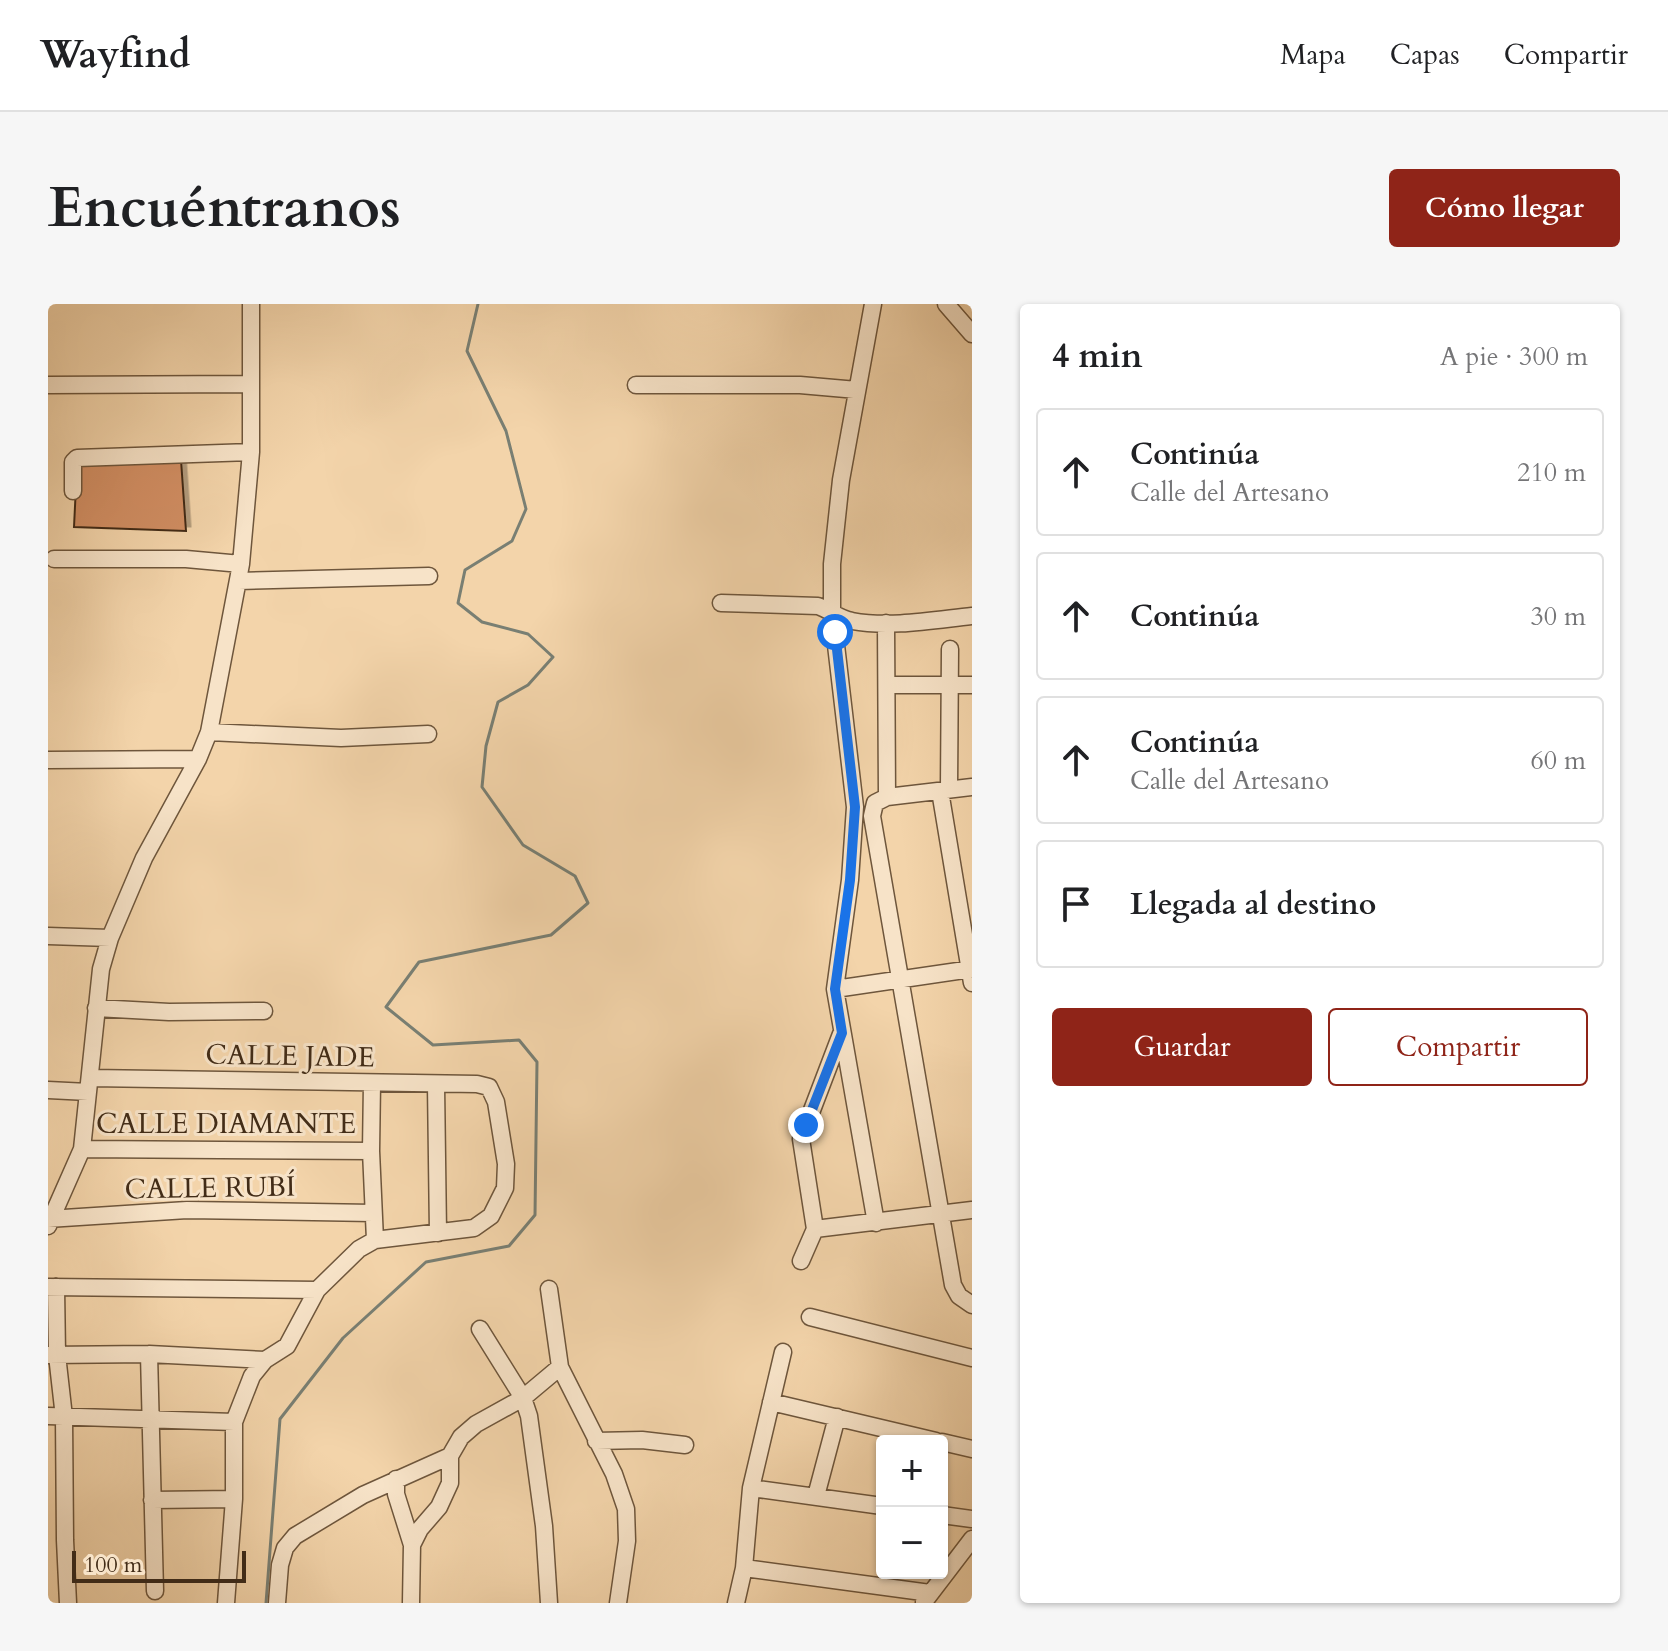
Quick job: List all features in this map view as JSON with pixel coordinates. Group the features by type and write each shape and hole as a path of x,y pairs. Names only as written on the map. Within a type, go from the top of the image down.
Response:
{"street":[{"path":"50,1221 82,1149 101,969 110,938 144,858 198,759 209,732 240,573 251,452 251,304"},
{"path":"873,304 841,480 832,564 832,611 855,807 850,880 835,989 876,1223"},
{"path":"946,304 972,334"},
{"path":"48,385 249,384"},
{"path":"636,385 800,385 857,390"},
{"path":"73,491 73,462 77,458 251,452"},
{"path":"54,559 186,559 240,573 429,576"},
{"path":"721,603 818,606 832,611 839,618 886,623 972,616"},
{"path":"886,623 887,797"},
{"path":"835,989 971,974 944,790 950,649"},
{"path":"888,685 972,685"},
{"path":"209,732 341,738 428,734"},
{"path":"48,760 198,759"},
{"path":"972,787 887,797 875,803 872,816 953,1285 959,1296 972,1305"},
{"path":"48,936 110,938"},
{"path":"96,1008 169,1012 264,1011"},
{"path":"801,1261 815,1229 801,1139 842,1033"},
{"path":"372,1083 375,1240"},
{"name":"CALLE JADE","path":"48,1090 90,1085 372,1083 489,1087 496,1102 506,1164 505,1188 491,1216 474,1228 438,1233"},
{"path":"226,1603 234,1499 234,1422 252,1376 265,1360 287,1346 317,1290 359,1249 375,1240 438,1233 436,1085"},
{"name":"CALLE DIAMANTE","path":"82,1149 371,1151"},
{"name":"CALLE RUBÍ","path":"50,1221 187,1210 373,1213"},
{"path":"815,1229 972,1210"},
{"path":"68,1603 52,1355 52,1287 317,1290"},
{"path":"549,1289 560,1367 614,1474 626,1509 627,1541 618,1603"},
{"path":"810,1317 972,1358"},
{"path":"480,1329 523,1398 529,1416 549,1603"},
{"path":"736,1603 744,1568 751,1488 783,1352"},
{"path":"52,1355 149,1354 265,1360"},
{"path":"149,1354 155,1591"},
{"path":"412,1545 420,1529 439,1507 450,1483 450,1456 461,1437 476,1424 523,1398 560,1367"},
{"path":"771,1402 910,1435"},
{"path":"56,1417 234,1422"},
{"path":"816,1496 837,1417"},
{"path":"596,1441 642,1440 685,1445"},
{"path":"948,1444 972,1449"},
{"path":"277,1603 280,1565 285,1548 295,1536 363,1495 450,1456"},
{"path":"396,1479 398,1502 412,1545 411,1603"},
{"path":"751,1488 876,1505"},
{"path":"152,1500 234,1499"},
{"path":"948,1516 972,1519"},
{"path":"744,1568 926,1598 972,1539"}],"building":[{"path":"181,460 186,531 74,527 77,465"}],"waterway":[{"path":"266,1603 280,1419 343,1338 426,1262 509,1246 535,1215 537,1062 519,1040 433,1045 386,1007 419,962 551,935 588,903 575,876 523,845 482,787 486,746 498,702 528,685 553,657 528,634 482,622 458,603 465,570 512,541 526,509 506,431 467,351 478,304"}],"route":[{"path":"806,1125 842,1033 835,989 850,880 855,807 835,632"}]}
